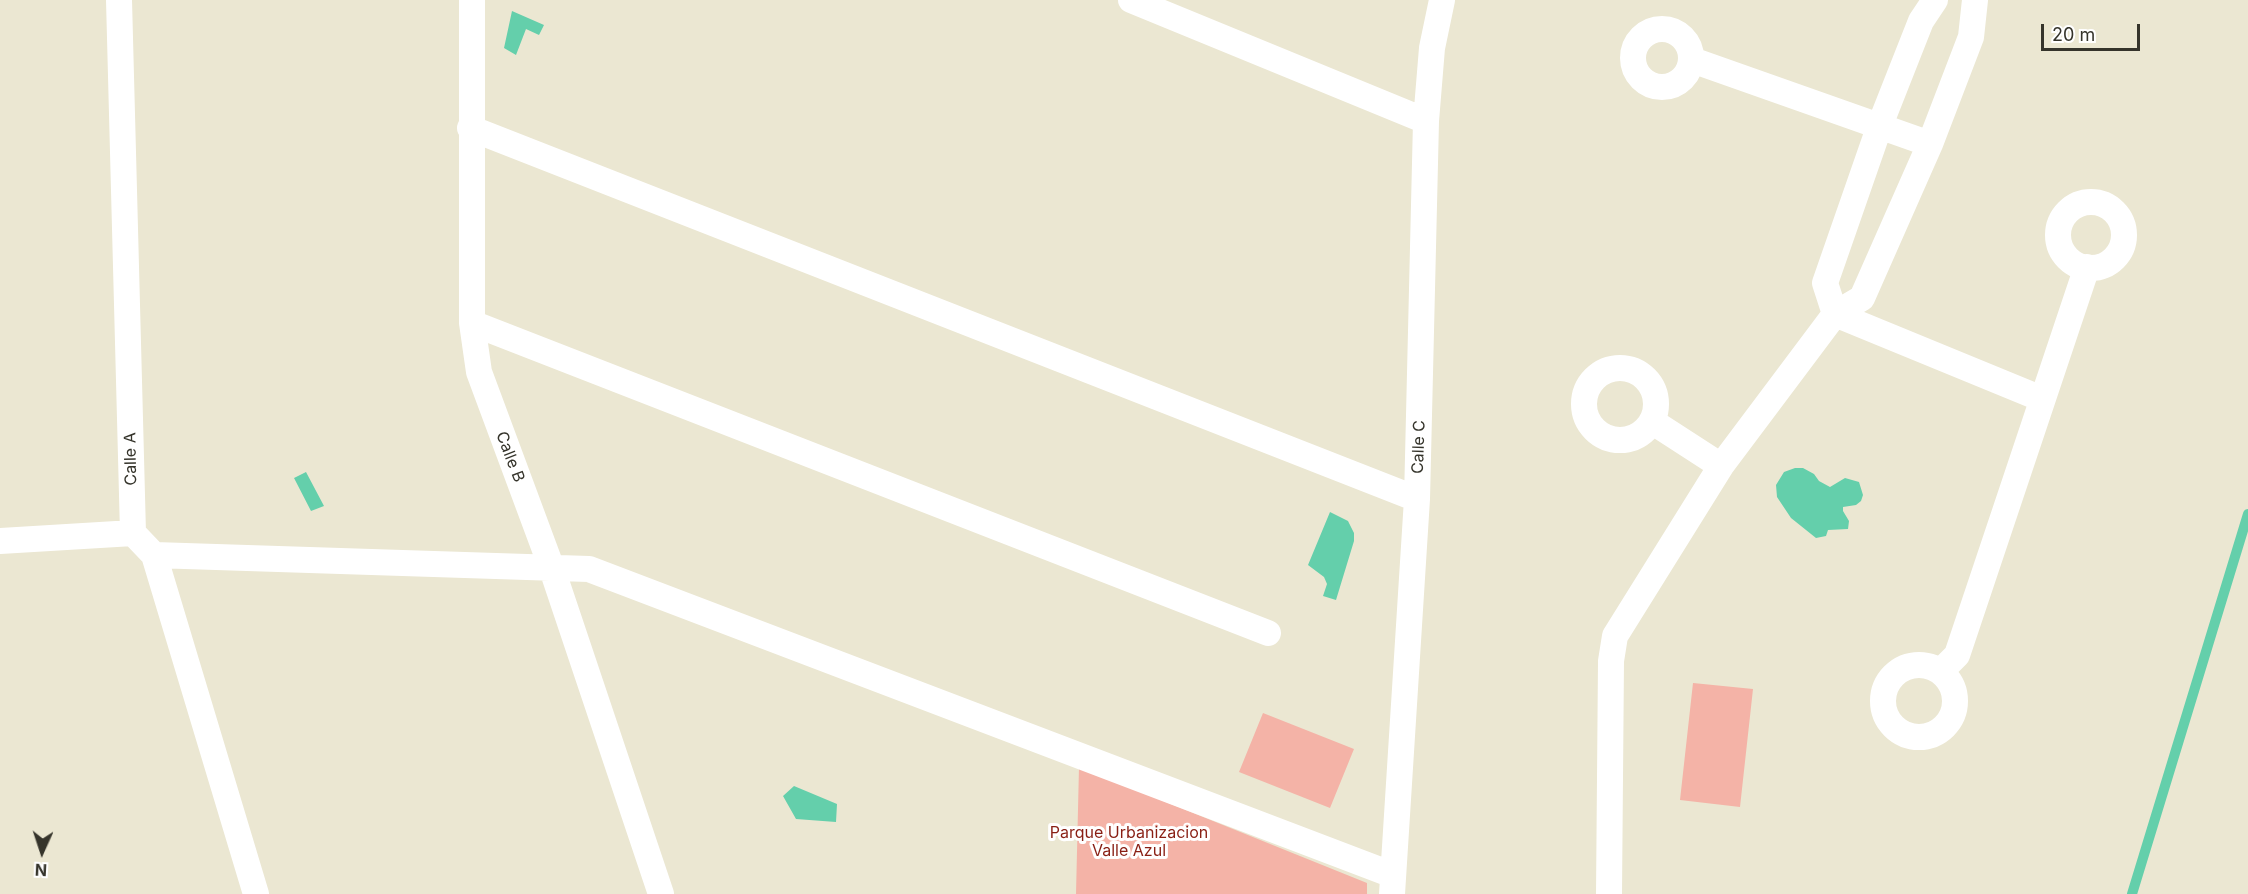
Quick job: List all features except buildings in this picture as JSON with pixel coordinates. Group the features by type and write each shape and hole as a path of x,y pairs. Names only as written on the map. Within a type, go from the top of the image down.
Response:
{"street":[{"name":"Calle A","path":"119,0 133,533"},
{"name":"Calle B","path":"472,0 470,128 472,324 479,372 551,566 661,894"},
{"path":"1131,0 1426,121"},
{"name":"Calle C","path":"1392,884 1417,499 1427,160 1426,121 1432,48 1442,0"},
{"path":"1935,0 1921,21 1880,125 1825,283 1835,314 2042,399"},
{"path":"1609,894 1611,661 1615,636 1721,466 1835,314 1862,298 1930,144 1971,36 1975,0"},
{"path":"1692,60 1930,144"},
{"path":"470,128 1417,499"},
{"path":"1941,671 1957,655 2087,267"},
{"path":"472,324 1268,633"},
{"path":"1653,422 1721,466"},
{"path":"0,541 133,533 154,555 256,894"},
{"path":"154,555 589,569 1392,884"}],"green space":[{"path":"1693,683 1753,689 1740,807 1680,800"},
{"path":"1263,713 1354,749 1330,808 1239,772"},
{"name":"Parque Urbanizacion Valle Azul","path":"1079,767 1367,883 1367,894 1076,894"}],"shaded area":[{"path":"512,11 544,25 539,35 526,29 516,55 504,48"},
{"path":"1803,468 1830,487 1845,478 1859,482 1863,495 1861,501 1856,505 1843,507 1849,521 1848,529 1828,530 1826,536 1816,538 1791,518 1777,497 1776,485 1784,472"},
{"path":"306,472 324,506 311,511 294,478"},
{"path":"1330,512 1348,521 1354,533 1354,541 1336,600 1323,596 1327,584 1324,577 1308,565"},
{"path":"794,786 837,804 836,822 796,819 783,796"}],"waterway":[{"path":"2132,894 2248,514"}]}
